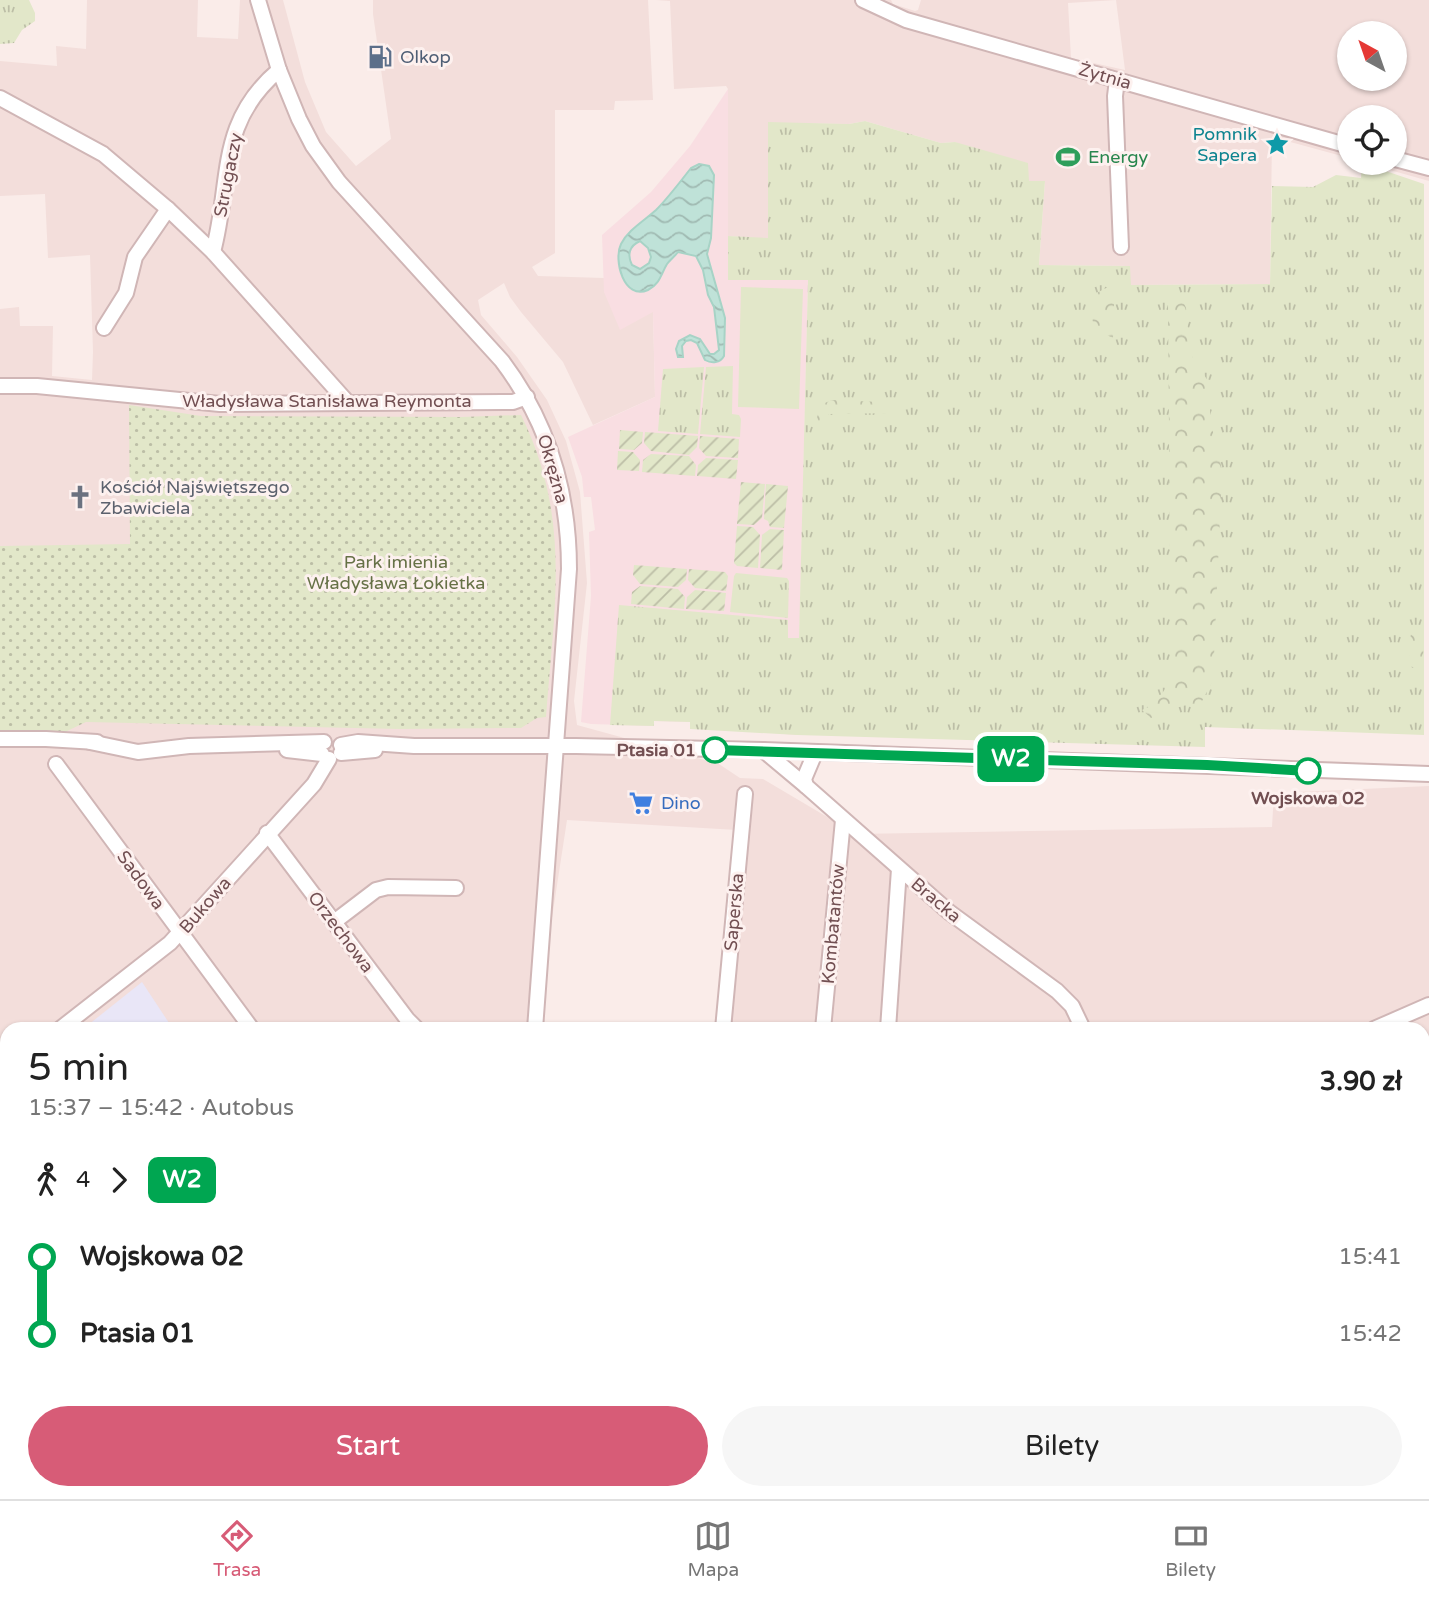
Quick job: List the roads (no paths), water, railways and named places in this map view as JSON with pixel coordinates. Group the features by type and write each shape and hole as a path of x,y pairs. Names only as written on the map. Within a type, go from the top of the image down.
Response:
{"street":[{"name":"Okrężna","path":"258,0 279,70 307,134 329,169 365,211 492,348 527,397 553,456 561,485 568,533 569,569 536,1022"},
{"name":"Żytnia","path":"863,0 906,19 1337,143"},
{"name":"Strugaczy","path":"213,252 234,133 259,88 279,70"},
{"path":"1117,80 1115,96 1121,247"},
{"path":"0,98 103,154 168,209 213,252 348,404"},
{"path":"1407,162 1429,168"},
{"path":"104,328 126,293 135,257 168,209"},
{"name":"Władysława Stanisława Reymonta","path":"0,386 46,386 220,404 513,402 527,397"},
{"path":"0,739 46,738 189,746 268,745 331,751 358,743 763,750 1429,774"},
{"name":"Bracka","path":"763,750 949,912 1057,991 1072,1006 1080,1022"},
{"name":"Bukowa","path":"69,1022 180,933 267,833 314,784 331,751"},
{"path":"806,786 804,779 815,753"},
{"name":"Sadowa","path":"57,764 247,1022"},
{"name":"Saperska","path":"724,1022 745,794"},
{"name":"Kombatantów","path":"824,1022 843,820"},
{"name":"Orzechowa","path":"267,833 410,1022"},
{"path":"888,1022 899,869"},
{"path":"334,922 376,890 388,887 456,888"},
{"path":"1390,1022 1429,1005"}],"water":[{"path":"699,164 709,166 714,175 711,238 707,254 725,318 724,356 716,362 705,360 697,343 691,340 682,346 683,357 678,357 676,349 679,341 690,335 700,339 710,354 719,350 714,307 696,256 678,252 667,264 655,285 640,292 633,290 622,277 618,259 624,239 660,205 691,168","holes":["640,241 648,248 651,257 649,263 640,269 632,265 629,254 633,245"]}],"place":[{"name":"Olkop","path":"380,57"},
{"name":"Pomnik Sapera","path":"1277,144"},
{"name":"Energy","path":"1068,157"},
{"name":"Kościół Najświętszego Zbawiciela","path":"80,497"},
{"name":"Ptasia 01","path":"715,750"},
{"name":"Wojskowa 02","path":"1308,771"},
{"name":"Dino","path":"641,803"}],"park label":[{"name":"Park imienia Władysława Łokietka","path":"396,572"}]}
